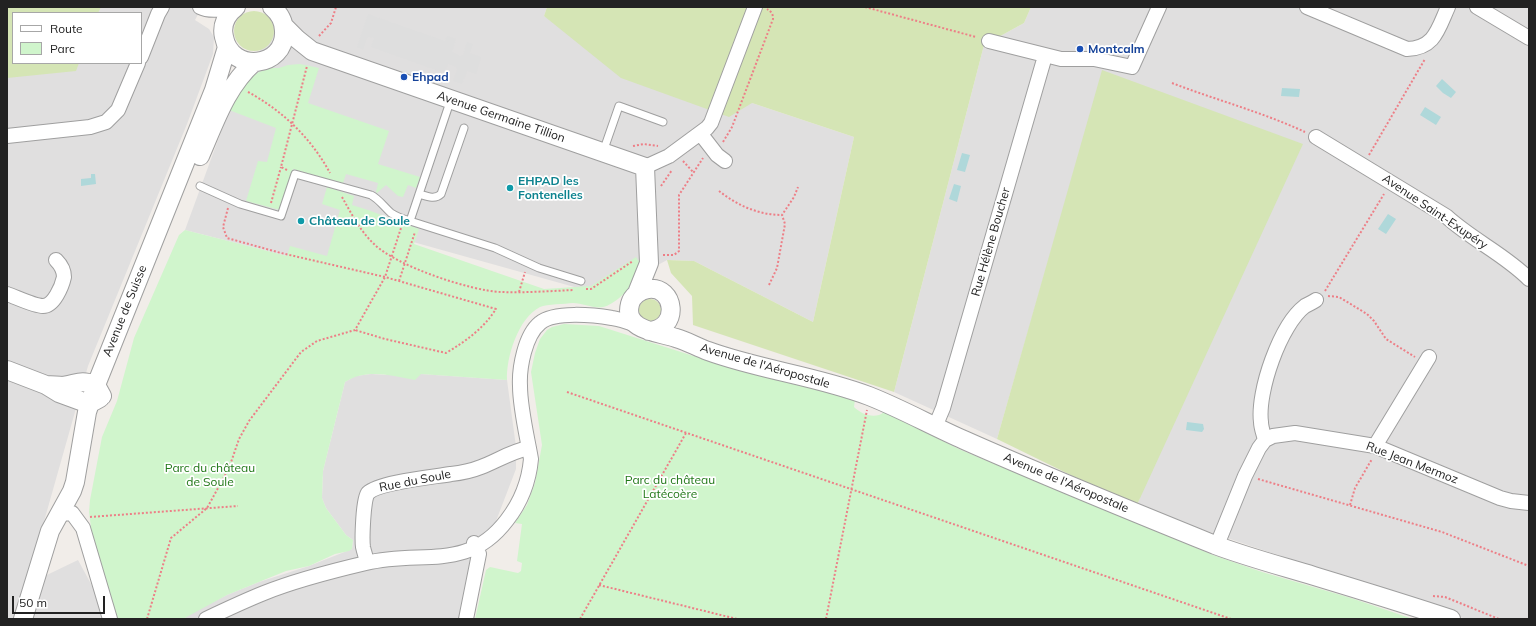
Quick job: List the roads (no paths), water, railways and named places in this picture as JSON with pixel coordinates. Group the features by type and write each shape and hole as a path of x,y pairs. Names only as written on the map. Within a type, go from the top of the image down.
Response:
{"street":[{"path":"142,54 162,7"},
{"path":"202,8 216,10 235,7"},
{"name":"Avenue de Suisse","path":"23,619 36,578 57,534 78,502 81,493 96,396 214,90 225,40 225,20 235,7"},
{"path":"638,293 642,261 645,167 669,156 707,128 713,118 754,7"},
{"path":"989,41 1061,59 1094,59 1132,67 1159,7"},
{"path":"1307,7 1407,48 1423,46 1429,42 1436,34 1448,7"},
{"path":"1477,7 1529,38"},
{"path":"202,8 225,40 231,52 242,60 254,62"},
{"path":"274,54 280,48 283,41 277,13"},
{"name":"Avenue Germaine Tillion","path":"277,13 297,39 313,51 645,167"},
{"name":"Avenue Germaine Tillion","path":"254,62 265,60 274,54 313,51"},
{"name":"Rue Hélène Boucher","path":"935,427 945,401 1045,56"},
{"name":"Avenue de Suisse","path":"96,396 119,350 156,258 222,105 234,84 254,62"},
{"path":"7,136 90,127 106,122 118,110 138,64"},
{"path":"700,133 717,155 725,161"},
{"name":"Avenue Saint-Exupéry","path":"1316,137 1446,216 1460,229 1503,256 1529,279"},
{"path":"7,294 39,306 45,306 51,303 55,298 64,278 62,268 56,260"},
{"path":"642,261 661,292 669,300 671,312 668,320 662,327 643,328 630,316 629,310 632,301 638,293 647,289 661,292"},
{"path":"1217,545 1254,456 1265,440 1261,422 1261,402 1266,376 1274,356 1283,336 1294,319 1305,307 1316,300"},
{"name":"Avenue de l'Aéropostale","path":"671,312 675,324 685,341"},
{"name":"Avenue de l'Aéropostale","path":"206,619 265,592 367,562 454,555 486,542 499,531 512,514 521,498 530,470 531,459 520,387 522,358 528,341 534,328 541,322 554,317 567,316 612,318 685,341 710,352 755,366 839,386 870,397 1061,482 1217,545 1451,619"},
{"path":"1375,446 1427,360"},
{"path":"7,370 46,385 64,386 81,381 96,396"},
{"name":"Rue Jean Mermoz","path":"1265,440 1273,436 1294,433 1375,446 1500,498 1511,502 1529,503"},
{"name":"Rue du Soule","path":"367,562 363,546 364,509 366,495 368,492 384,486 409,480 468,471 529,448"},
{"path":"69,515 83,528 110,619"},
{"path":"466,619 479,554 475,546"}],"lane":[{"path":"407,220 419,194 451,99"},
{"path":"603,152 619,106 663,122"},
{"path":"419,194 430,197 441,194 464,128"},
{"path":"200,186 240,204 281,216 295,174 371,195 376,197 391,213 407,220 495,248 539,268 581,281"}],"water":[{"path":"1442,79 1456,92 1451,98 1436,86"},
{"path":"1282,88 1300,89 1299,97 1281,96"},
{"path":"1425,107 1441,117 1436,125 1420,115"},
{"path":"962,153 970,155 965,172 957,170"},
{"path":"91,174 95,174 96,184 81,186 81,179 91,178"},
{"path":"954,184 961,186 957,202 949,199"},
{"path":"1388,214 1396,219 1386,234 1378,229"},
{"path":"1187,422 1203,424 1204,429 1202,432 1186,430"}],"place":[{"name":"Montcalm","path":"1080,49"},
{"name":"Ehpad","path":"404,77"},
{"name":"EHPAD les Fontenelles","path":"510,188"},
{"name":"Château de Soule","path":"301,221"}],"park label":[{"name":"Parc du château de Soule","path":"210,475"},
{"name":"Parc du château Latécoère","path":"670,487"}]}
